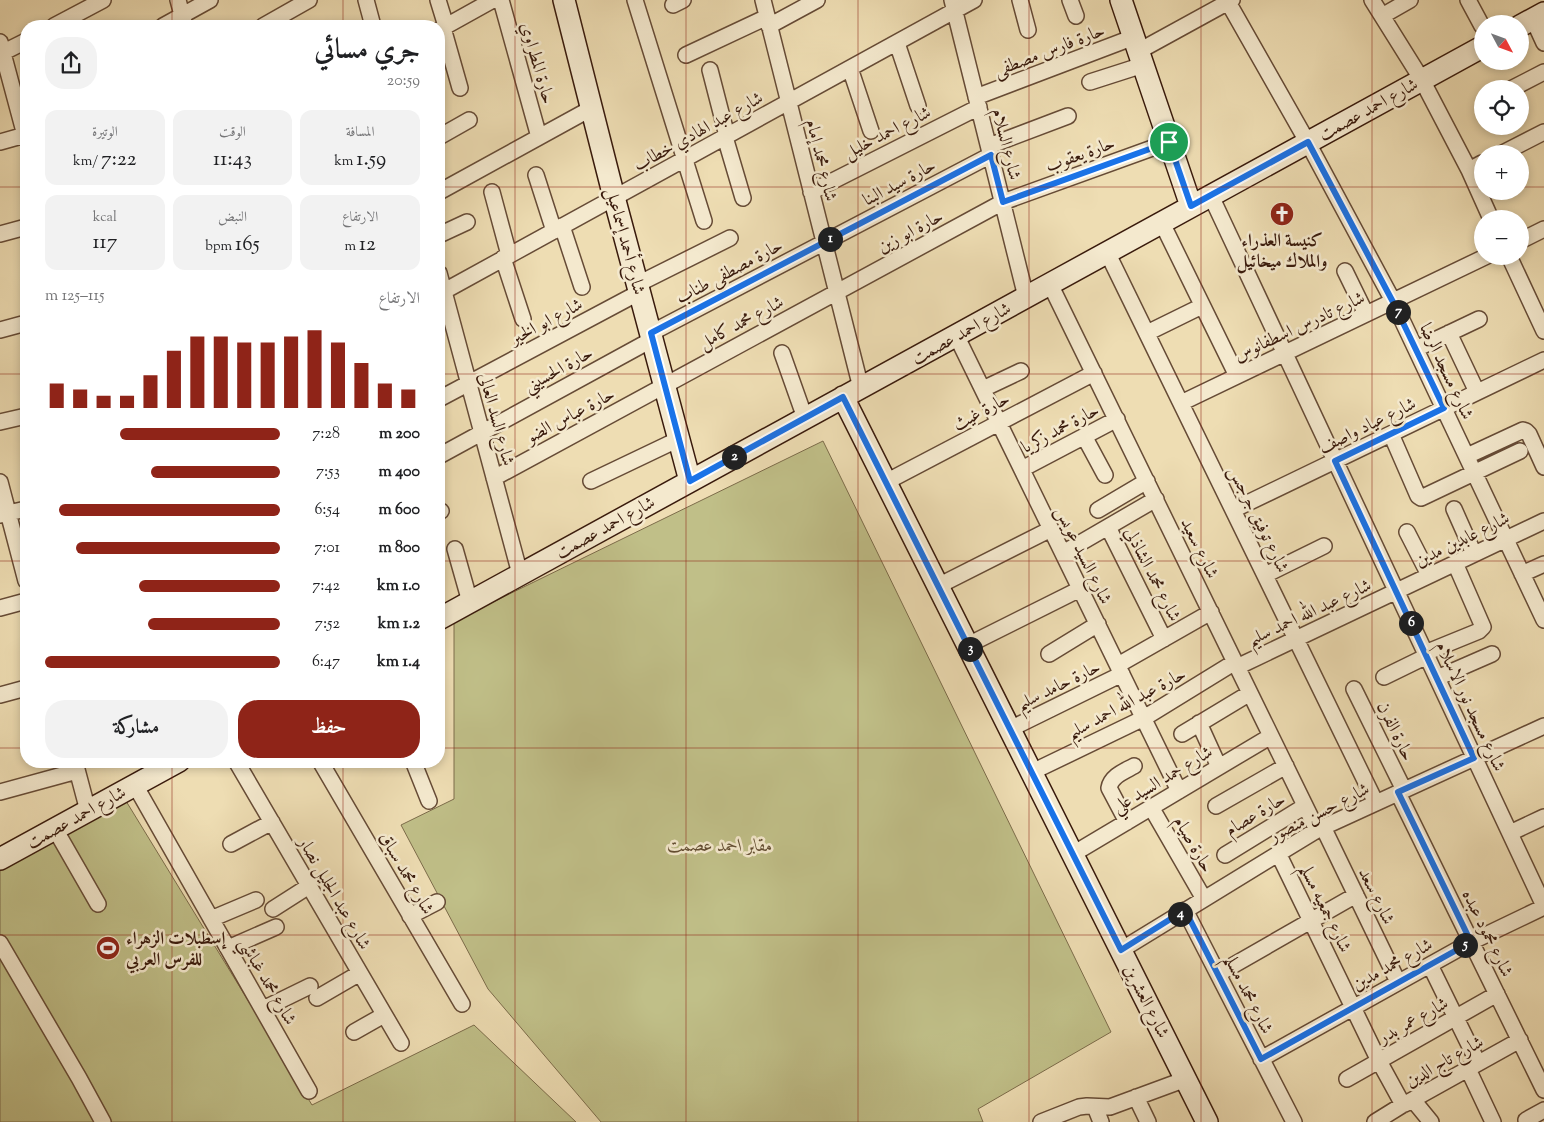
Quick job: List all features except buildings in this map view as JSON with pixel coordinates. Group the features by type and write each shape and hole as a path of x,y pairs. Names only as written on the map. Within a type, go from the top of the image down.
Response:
{"main road":[{"name":"شارع أحمد إسماعيل","path":"564,0 614,198 690,481"},
{"path":"1122,0 1191,206"},
{"name":"شارع احمد عصمت","path":"445,616 1474,51"},
{"name":"شارع العشرين","path":"852,392 886,482 1207,1122"},
{"name":"شارع احمد عصمت","path":"0,859 166,768"}],"street":[{"path":"178,0 184,20"},
{"path":"185,20 210,0"},
{"path":"274,20 309,0"},
{"path":"366,0 371,20"},
{"path":"438,0 441,20"},
{"path":"445,26 494,0"},
{"name":"حارة المطراوي","path":"494,0 539,137"},
{"path":"635,0 704,221"},
{"name":"شارع محمد إمام","path":"763,0 836,292 852,392"},
{"path":"686,55 818,0"},
{"name":"شارع عبد الهادي خطاب","path":"445,291 897,43 954,5 974,0"},
{"path":"1020,0 1028,30"},
{"path":"1070,0 1076,16"},
{"path":"1372,0 1422,80 1487,210"},
{"path":"1382,16 1410,0"},
{"path":"1468,0 1476,15"},
{"path":"1090,82 1139,51 1230,1"},
{"name":"شارع مسجد الرضا","path":"1230,1 1393,302 1544,620"},
{"path":"65,20 97,3"},
{"name":"شارع السلام","path":"954,5 1026,297"},
{"path":"1532,19 1544,43"},
{"path":"445,38 460,88"},
{"path":"20,43 1,50 20,101"},
{"path":"897,43 918,106"},
{"name":"حارة فارس مصطفى","path":"978,102 1139,51"},
{"path":"850,68 872,132"},
{"path":"710,70 743,198"},
{"path":"1528,80 1544,72"},
{"name":"شارع احمد خليل","path":"811,192 978,102"},
{"path":"445,189 592,108"},
{"name":"حارة سيد البنا","path":"824,242 990,151 1068,116"},
{"path":"445,134 469,120"},
{"path":"1518,145 1544,132"},
{"path":"0,142 20,138"},
{"name":"حارة يعقوب","path":"1003,202 1169,142"},
{"path":"1468,170 1474,167"},
{"path":"536,175 582,287"},
{"path":"492,192 506,257 523,319"},
{"name":"شارع مسجد نور الاسلام","path":"1211,196 1544,906"},
{"name":"حارة ابو زين","path":"836,292 1003,202"},
{"path":"445,232 467,222"},
{"path":"1162,223 1237,376"},
{"path":"0,234 20,229"},
{"path":"1529,236 1544,229"},
{"name":"شارع ابو الخير","path":"445,396 730,238"},
{"name":"حارة مصطفى طناب","path":"652,336 824,242"},
{"name":"شارع توفيق جرجس","path":"1107,252 1376,803"},
{"name":"شارع تادرس اسطفانوس","path":"1181,403 1474,263"},
{"path":"1513,265 1544,331"},
{"path":"1345,271 1366,314"},
{"name":"شارع سعيد","path":"1050,284 1305,806 1320,828"},
{"name":"شارع محمد كامل","path":"664,385 836,292"},
{"name":"شارع السد العالى","path":"445,306 469,383 520,574"},
{"path":"1147,333 1202,306"},
{"path":"1416,349 1479,319"},
{"path":"0,330 20,325"},
{"path":"1449,333 1477,392"},
{"name":"شارع السيد عويس","path":"956,335 1179,791"},
{"name":"حارة الحسيني","path":"445,453 652,336"},
{"path":"782,353 805,418"},
{"name":"شارع عياد واصف","path":"1233,510 1544,360"},
{"path":"983,389 1021,371"},
{"name":"حارة غيث","path":"886,482 1094,373"},
{"name":"حارة عباس الضو","path":"494,478 664,385"},
{"path":"0,422 20,417"},
{"name":"حارة محمد زكريا","path":"1022,469 1116,420"},
{"path":"1467,456 1523,430 1528,433 1544,467"},
{"path":"1392,434 1419,498 1424,498 1520,451"},
{"path":"1084,436 1105,476"},
{"path":"591,481 679,439"},
{"path":"1098,510 1147,481"},
{"path":"0,482 4,514 20,562"},
{"path":"1063,553 1156,499"},
{"path":"1454,508 1474,554"},
{"path":"4,514 20,510"},
{"name":"شارع عابدين مدين","path":"1396,591 1544,520"},
{"name":"شارع محمد الشاذلي","path":"1108,527 1164,639"},
{"path":"938,586 1051,529"},
{"path":"1407,532 1429,575"},
{"path":"1265,575 1324,546"},
{"path":"455,549 470,602"},
{"path":"1384,677 1426,654 1479,631 1483,627 1455,563"},
{"path":"1522,574 1544,564"},
{"path":"968,645 1080,589"},
{"name":"شارع عبد الله احمد سليم","path":"1236,665 1296,639 1396,591"},
{"path":"0,608 20,603"},
{"name":"حارة حامد سليم","path":"1010,729 1120,670 1164,639 1211,612"},
{"path":"1049,654 1098,624"},
{"path":"1437,678 1492,654"},
{"name":"حارة عبد الله احمد سليم","path":"1032,772 1144,718 1236,665"},
{"name":"حارة الفرن","path":"1354,689 1401,791"},
{"path":"0,695 20,690"},
{"path":"1182,734 1250,693"},
{"path":"1199,723 1219,767"},
{"name":"شارع حسن منصور","path":"1121,950 1320,828 1544,726"},
{"name":"شارع حمد السيد علي","path":"1073,854 1271,736"},
{"path":"1127,822 1109,788 1109,784 1113,778 1134,766"},
{"path":"1216,806 1286,766"},
{"path":"0,792 70,768"},
{"path":"77,768 88,811"},
{"name":"شارع عبد الجليل نصار","path":"240,768 401,1043"},
{"name":"شارع محمد سباق","path":"324,768 462,1004"},
{"path":"416,768 429,801"},
{"name":"شارع محمد غباشي","path":"135,785 309,1091"},
{"name":"شارع محمود عبده","path":"1401,791 1471,942 1544,1090"},
{"name":"حارة عصام","path":"1224,855 1305,806"},
{"name":"حارة صيام","path":"1151,807 1204,899"},
{"path":"1510,834 1544,817"},
{"path":"231,844 272,822"},
{"name":"شارع سعد","path":"1320,828 1356,895 1398,982"},
{"path":"55,829 98,904"},
{"name":"شارع جمعيه مسلم","path":"1278,853 1379,1061"},
{"path":"273,909 309,886"},
{"path":"1218,974 1356,895"},
{"path":"211,918 256,900"},
{"path":"410,916 437,902"},
{"name":"شارع محمد مدين","path":"1261,1059 1471,942 1544,906"},
{"name":"شارع محمد مسلم","path":"1185,910 1294,1122"},
{"path":"228,948 276,927"},
{"path":"0,944 103,1122"},
{"path":"1430,965 1455,1018 1493,1122"},
{"path":"262,1009 313,992 360,973"},
{"name":"شارع عمر بدر","path":"1347,1079 1497,994"},
{"path":"354,1032 384,1014"},
{"name":"شارع تاج الدين","path":"1379,1061 1401,1102 1408,1102 1520,1040"},
{"path":"1041,1122 1079,1107 1110,1107 1186,1079"},
{"path":"1136,1097 1148,1122"},
{"path":"1375,1122 1408,1102 1431,1122"},
{"path":"1095,1107 1101,1122"},
{"path":"1526,1120 1544,1110"}],"green space":[{"name":"مقابر احمد عصمت","path":"823,441 1111,1032 978,1109 983,1122 601,1122 488,989 401,825 454,799 454,621"},
{"name":"إسطبلات الزهراء للفرس العربي","path":"126,801 312,1105 474,1025 576,1122 0,1122 0,871"}],"place":[{"name":"كنيسة العذراء والملاك ميخائيل","path":"1282,214"},
{"name":"إسطبلات الزهراء للفرس العربي","path":"108,948"}],"route":[{"path":"1169,142 1191,206 1308,142 1393,302 1444,408 1335,461 1474,758 1398,792 1471,942 1261,1059 1185,910 1121,950 843,397 690,481 651,333 991,155 1003,202 1169,142"}]}
